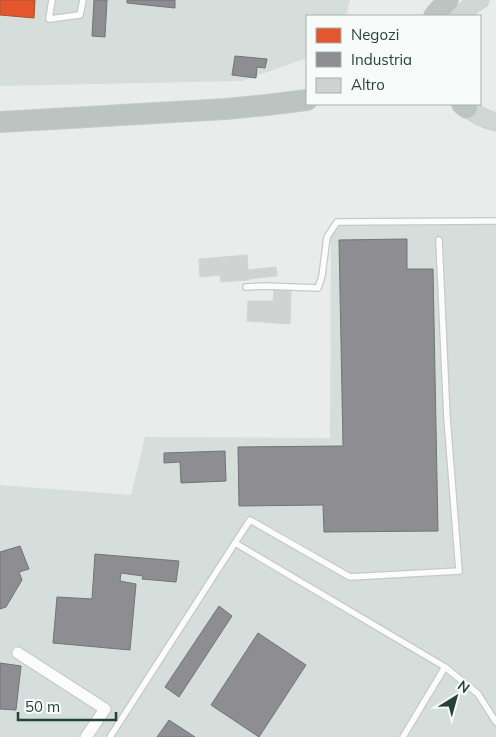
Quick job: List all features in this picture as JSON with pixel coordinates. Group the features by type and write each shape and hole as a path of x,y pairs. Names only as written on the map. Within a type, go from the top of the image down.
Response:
{"highway":[{"path":"435,15 448,0"},
{"path":"266,106 306,90"},
{"path":"0,122 226,109 306,100"}],"main road":[{"path":"461,15 480,0"},
{"path":"464,105 483,118 496,123"}],"street":[{"path":"18,653 105,709 86,737"}],"lane":[{"path":"52,0 49,19 80,15 83,0"},
{"path":"246,287 318,288 322,276 327,237 337,222 496,221"},
{"path":"110,737 250,520 350,577 459,571 447,418 438,240"},
{"path":"235,543 445,668 478,694 496,722"},
{"path":"403,737 445,668"}],"shaded area":[{"path":"0,0 350,0 346,15 306,15 306,58 242,81 0,86"},
{"path":"331,225 496,225 496,737 0,737 0,485 131,495 145,437 330,438"}],"building: Negozi":[{"path":"0,0 35,0 34,18 0,15"}],"building: Industria":[{"path":"94,0 107,0 105,37 92,36"},
{"path":"127,0 175,0 175,8 127,3"},
{"path":"235,56 267,59 265,68 257,67 256,78 232,75"},
{"path":"407,239 407,269 433,269 438,531 324,532 323,505 239,506 238,447 343,446 339,240"},
{"path":"225,451 226,481 181,483 180,462 164,463 164,453"},
{"path":"20,546 29,569 19,572 22,580 6,607 0,609 0,552"},
{"path":"95,554 179,561 176,582 142,579 143,576 121,573 120,581 136,584 130,650 53,643 57,597 92,599"},
{"path":"219,606 232,616 179,697 165,687"},
{"path":"258,633 306,665 259,737 211,705"},
{"path":"0,663 21,666 16,710 0,709"},
{"path":"169,720 195,737 157,737"}],"building: Altro":[{"path":"247,255 249,280 221,282 220,275 200,277 199,259"},
{"path":"276,267 277,276 249,279 248,270"},
{"path":"274,290 291,291 290,324 247,321 248,301 273,301"}]}
